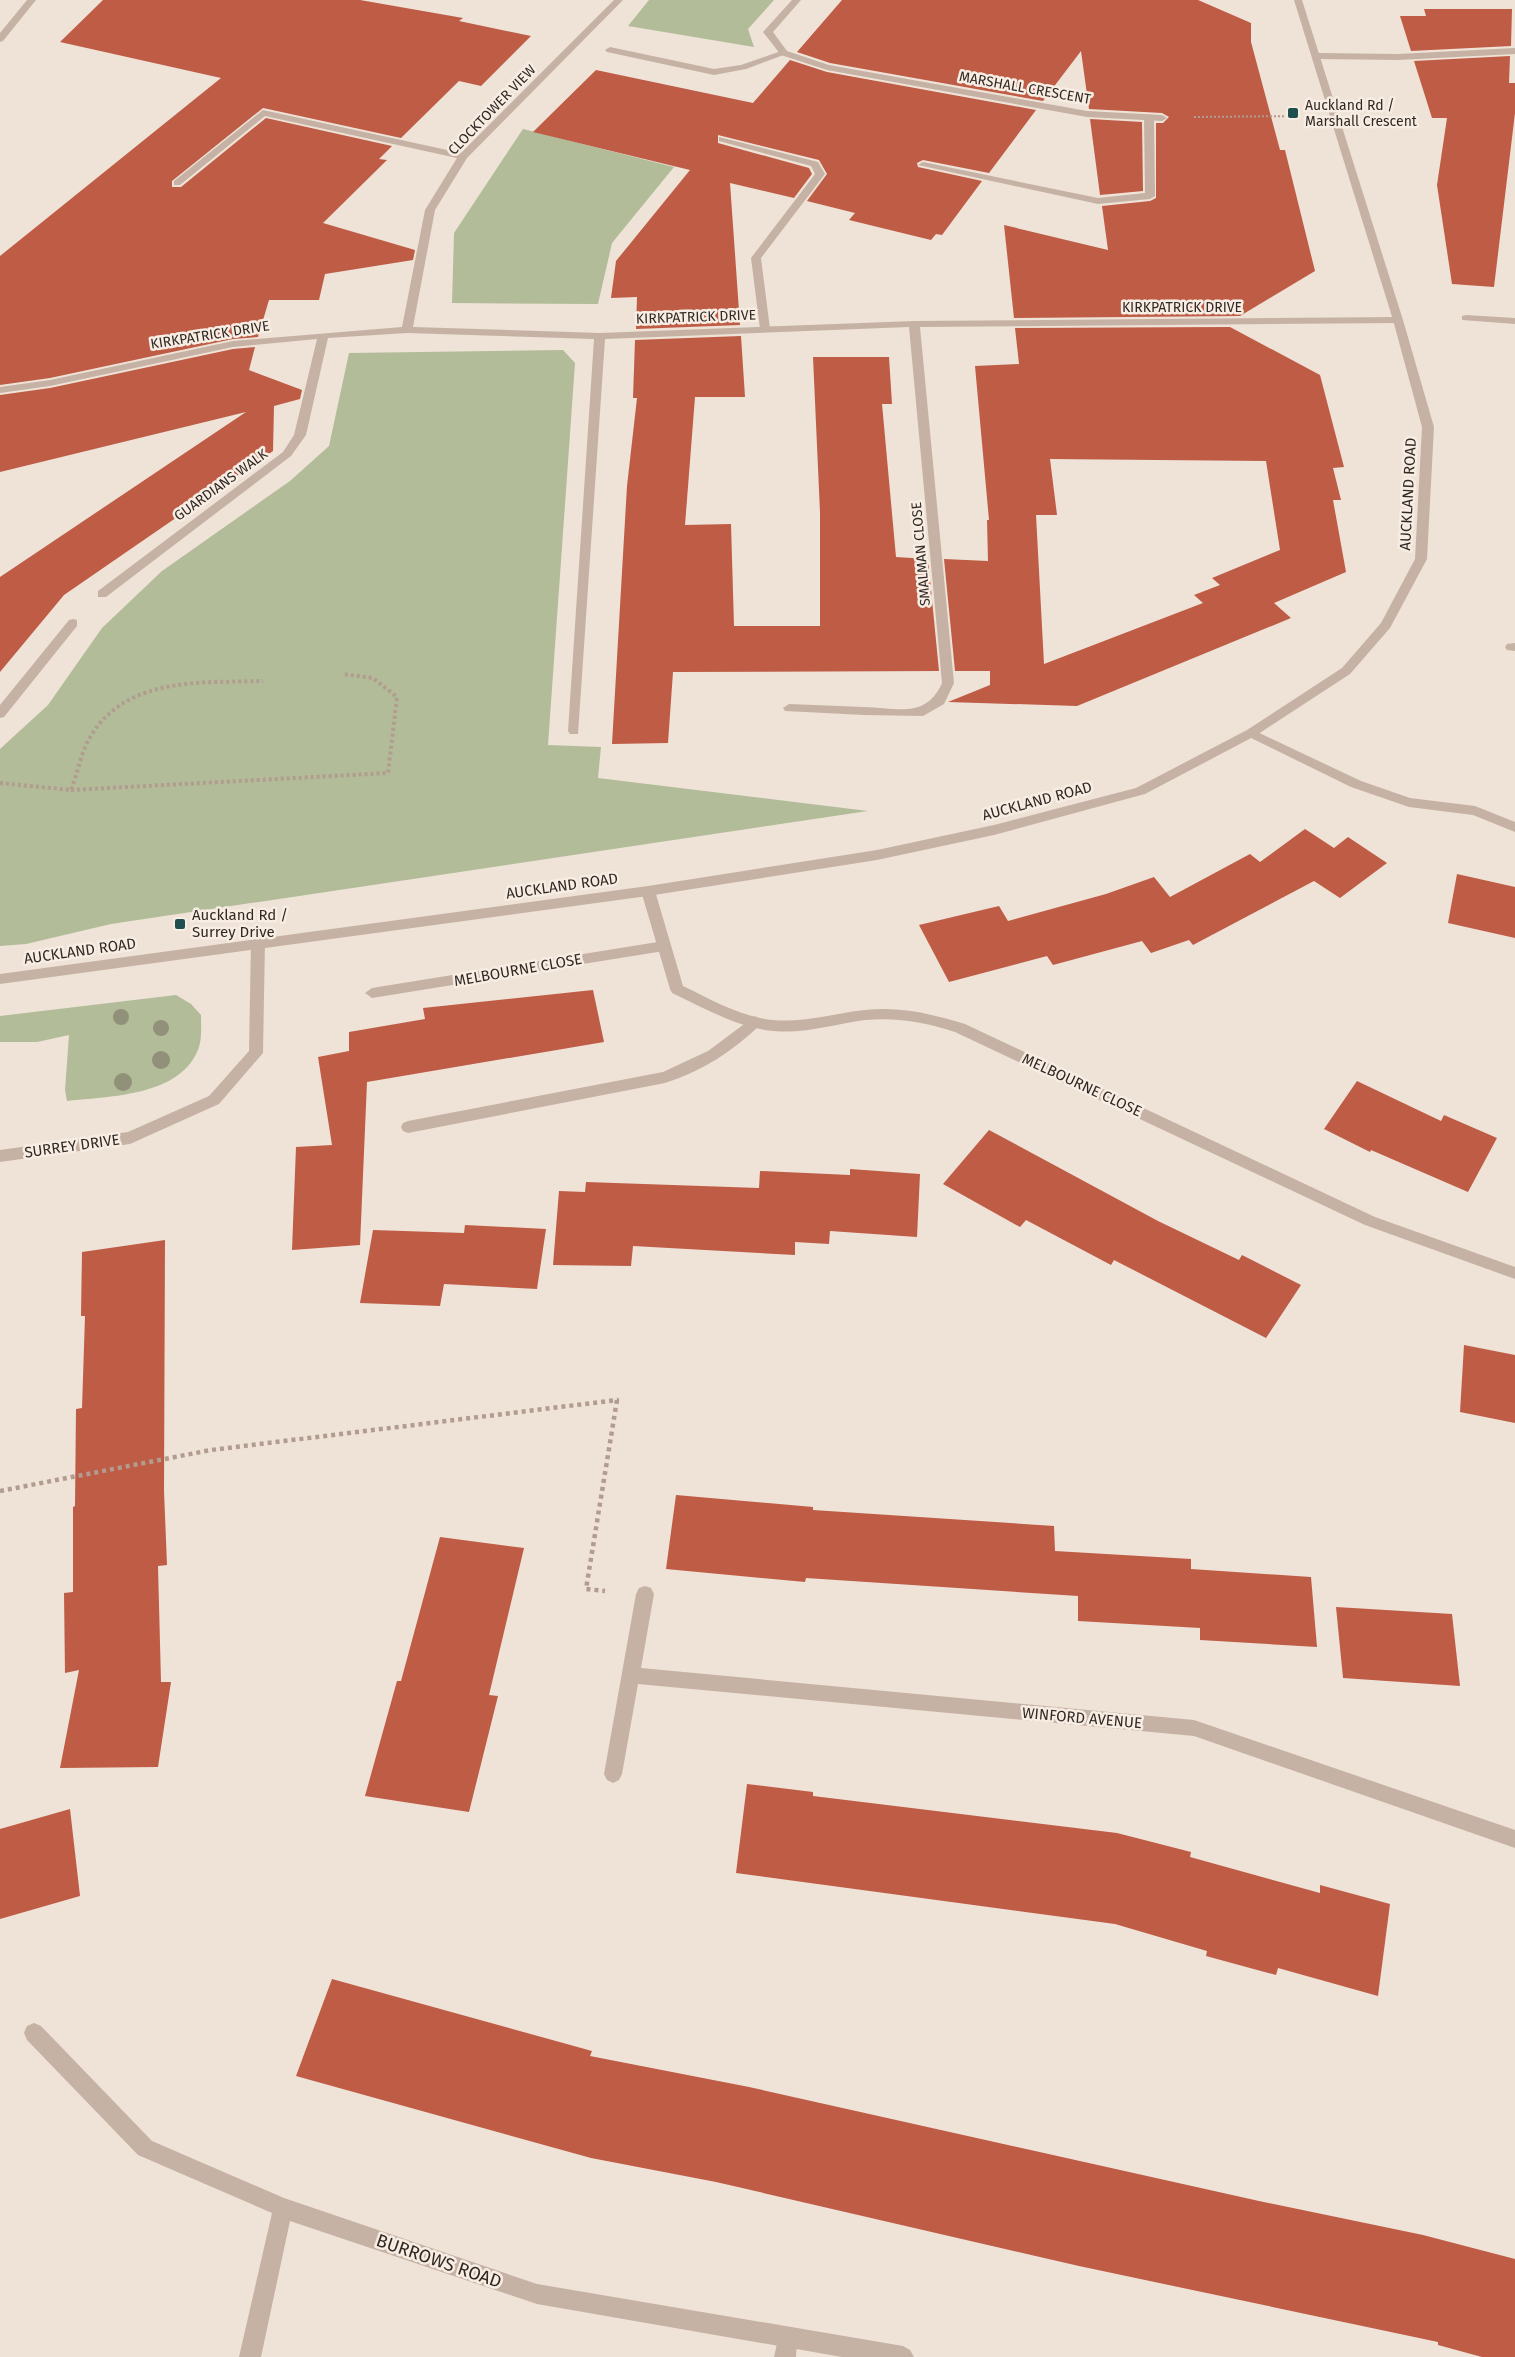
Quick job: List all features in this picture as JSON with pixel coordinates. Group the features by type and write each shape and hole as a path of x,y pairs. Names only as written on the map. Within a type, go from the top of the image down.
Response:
{"street":[{"path":"0,39 32,0"},
{"name":"CLOCKTOWER VIEW","path":"407,330 430,210 463,156 619,0"},
{"path":"610,50 714,72 742,67 784,53 768,32 797,0"},
{"name":"AUCKLAND ROAD","path":"0,980 258,942 648,891 877,855 994,830 1140,791 1251,733 1346,671 1386,626 1421,559 1428,427 1318,56 1298,0"},
{"path":"1318,56 1398,57 1515,51"},
{"name":"MARSHALL CRESCENT","path":"784,53 827,67 1087,114 1162,118"},
{"path":"177,183 263,113 463,156"},
{"path":"923,165 1098,201 1150,196 1149,117"},
{"path":"722,138 815,164 820,174 756,258 765,329"},
{"path":"1466,318 1515,321"},
{"name":"KIRKPATRICK DRIVE","path":"0,390 50,383 233,344 407,330 600,336 914,324 1398,320"},
{"name":"SMALMAN CLOSE","path":"789,708 919,713 940,701 948,684 914,324"},
{"name":"GUARDIANS WALK","path":"102,594 287,454 300,435 323,335"},
{"path":"574,731 600,336"},
{"path":"0,714 73,623"},
{"path":"1251,733 1356,784 1409,802 1475,811 1515,827"},
{"name":"MELBOURNE CLOSE","path":"648,891 677,989 721,1010 755,1021 788,1027 877,1014 929,1018 960,1028 1370,1221 1515,1273"},
{"name":"SURREY DRIVE","path":"0,1156 130,1138 214,1100 256,1053 258,942"},
{"name":"MELBOURNE CLOSE","path":"372,993 664,945"},
{"path":"408,1127 665,1077 705,1062 728,1048 755,1021"},
{"path":"613,1774 645,1594"},
{"name":"WINFORD AVENUE","path":"632,1675 1194,1728 1515,1839"},
{"name":"BURROWS ROAD","path":"34,2033 145,2148 283,2208 537,2294 786,2347 903,2357"},
{"path":"249,2357 283,2208"}],"path":[{"path":"1162,118 1335,116"},
{"path":"0,783 72,790 388,773 397,697 373,678 343,674"},
{"path":"72,790 92,735 105,717 134,694 183,683 263,681"},
{"path":"0,1491 211,1450 618,1400 586,1589 645,1594"}],"green space":[{"path":"649,0 774,0 748,29 754,47 628,26"},
{"path":"523,129 674,167 612,243 598,304 452,303 454,233"},
{"path":"563,350 575,363 548,745 601,747 598,778 868,811 111,924 26,944 0,946 0,749 48,705 102,628 162,571 290,481 329,446 349,353"},
{"path":"176,995 191,1004 201,1015 199,1047 190,1063 177,1076 161,1085 142,1091 67,1101 65,1090 69,1035 37,1042 0,1042 0,1016"}],"building":[{"path":"103,0 360,0 463,18 459,21 531,36 481,86 459,81 401,138 263,108 172,181 172,187 181,187 266,118 392,146 379,159 387,160 323,223 415,250 413,260 325,274 319,300 269,300 258,337 233,339 50,378 0,385 0,256 221,78 60,42"},
{"path":"842,0 1198,0 1251,23 1251,42 1280,150 1285,150 1315,271 1240,316 1014,318 1004,225 1108,250 1102,206 1150,201 1156,198 1156,123 1163,123 1169,117 1162,113 1089,109 1081,51 1043,101 830,63 797,52"},
{"path":"1424,9 1512,9 1511,46 1411,51 1400,16 1426,16"},
{"path":"1510,56 1509,83 1515,83 1515,113 1494,287 1452,284 1437,185 1447,118 1432,118 1414,61"},
{"path":"790,60 827,72 1036,110 989,173 923,160 917,163 918,167 982,181 942,235 936,234 931,240 849,220 855,213 807,201 827,174 819,160 718,135 718,143 809,168 812,174 794,198 730,183 740,325 636,329 637,297 611,298 616,261 690,170 533,132 596,70 753,103"},
{"path":"1090,119 1142,122 1143,191 1100,195"},
{"path":"1230,327 1320,375 1344,467 1333,468 1341,500 1333,500 1346,572 1274,603 1291,618 1077,706 948,702 990,685 990,671 955,671 944,559 988,561 987,520 989,520 975,366 1019,364 1015,328","holes":["1050,459 1266,461 1280,550 1212,578 1220,585 1194,595 1203,603 1044,664 1036,515 1057,515"]},
{"path":"741,336 745,397 695,397 685,525 731,524 734,626 820,626 820,512 813,357 889,357 892,404 882,404 896,557 928,559 939,671 673,672 668,743 612,744 627,486 637,398 633,398 635,340"},
{"path":"255,347 249,370 302,390 300,399 274,406 273,451 64,595 0,672 0,577 246,412 0,472 0,395 50,388 233,349"},
{"path":"1305,829 1334,848 1348,837 1387,863 1340,898 1314,881 1193,945 1189,940 1151,953 1142,941 1053,965 1047,956 949,982 919,925 999,906 1008,921 1106,894 1154,877 1170,897 1250,854 1260,862"},
{"path":"1457,874 1515,887 1515,938 1448,923"},
{"path":"593,990 604,1042 367,1082 360,1245 292,1250 296,1147 332,1145 318,1057 349,1051 349,1032 425,1019 423,1008"},
{"path":"1357,1081 1441,1121 1444,1115 1497,1138 1468,1192 1371,1150 1370,1152 1324,1129"},
{"path":"989,1130 1158,1221 1239,1260 1242,1255 1301,1285 1266,1338 1114,1260 1111,1265 1026,1220 1020,1227 943,1184"},
{"path":"850,1169 920,1174 917,1237 830,1231 829,1244 795,1242 795,1255 633,1246 631,1266 553,1265 559,1191 585,1192 586,1182 759,1188 760,1171 850,1175"},
{"path":"465,1225 546,1229 537,1289 444,1284 440,1306 360,1303 373,1230 464,1233"},
{"path":"165,1240 164,1491 167,1565 158,1566 161,1682 171,1682 158,1767 60,1768 79,1670 65,1673 64,1593 73,1592 76,1409 82,1408 85,1316 81,1316 82,1252"},
{"path":"1464,1345 1515,1355 1515,1423 1460,1412"},
{"path":"676,1495 813,1507 813,1510 1054,1526 1055,1551 1191,1559 1191,1569 1311,1577 1317,1647 1200,1640 1200,1628 1078,1621 1078,1596 806,1578 805,1582 666,1569"},
{"path":"440,1537 524,1548 489,1695 498,1696 469,1812 365,1796 397,1681 401,1681"},
{"path":"1336,1607 1452,1614 1460,1686 1343,1678"},
{"path":"747,1784 813,1792 813,1796 1117,1833 1191,1852 1190,1857 1320,1893 1320,1885 1390,1904 1378,1996 1278,1968 1276,1975 1206,1956 1207,1951 1115,1924 736,1873"},
{"path":"70,1809 80,1896 0,1919 0,1829"},
{"path":"332,1979 592,2051 590,2056 749,2087 1259,2201 1423,2235 1515,2259 1515,2357 1482,2357 1438,2345 1438,2342 1079,2266 716,2182 591,2158 296,2076"}],"place":[{"name":"Auckland Rd / Marshall Crescent","path":"1293,113"},
{"name":"Auckland Rd / Surrey Drive","path":"180,924"}]}
